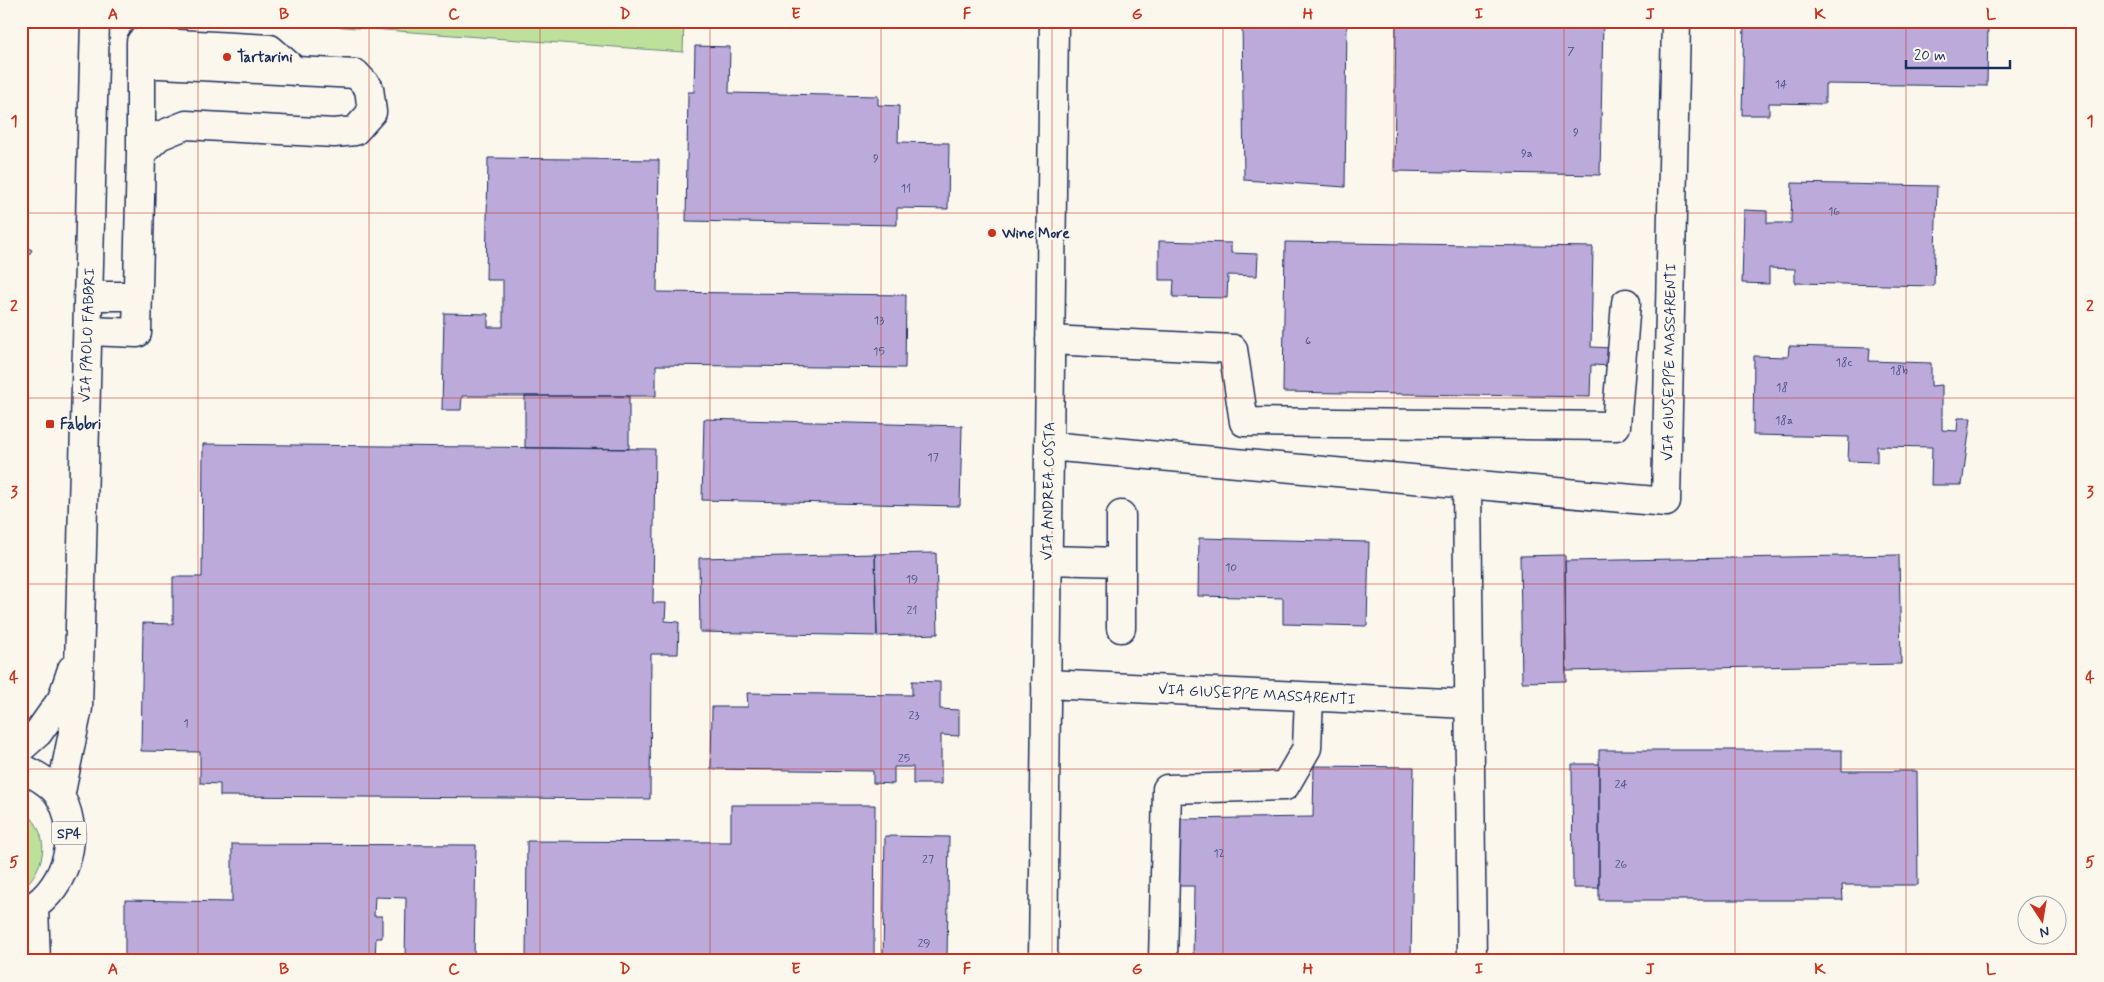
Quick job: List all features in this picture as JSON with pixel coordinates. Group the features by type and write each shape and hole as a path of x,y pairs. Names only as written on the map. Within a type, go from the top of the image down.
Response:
{"street":[{"name":"VIA PAOLO FABBRI","path":"60,797 78,708 95,21"},
{"name":"VIA ANDREA COSTA","path":"1043,961 1054,21"},
{"name":"VIA GIUSEPPE MASSARENTI","path":"1048,446 1666,502 1676,21"},
{"path":"88,331 137,332 141,63 356,74 369,88 372,112 355,131 334,133 186,125 159,136 141,153"},
{"path":"89,296 138,296"},
{"path":"1050,340 1233,348 1244,422 1616,426 1626,303"},
{"path":"1467,485 1472,961"},
{"path":"1121,515 1121,628"},
{"path":"1047,560 1121,562"},
{"name":"VIA PAOLO FABBRI","path":"21,748 38,733 62,699 79,648"},
{"name":"VIA GIUSEPPE MASSARENTI","path":"1046,684 1468,704"},
{"path":"1163,961 1168,788 1285,786 1307,748 1309,696"},
{"name":"SP4","path":"21,768 35,773 60,797 67,815 69,838 66,862 59,880 50,892 28,910 36,961"}],"green space":[{"path":"262,21 684,21 683,52"},
{"path":"21,806 38,827 43,849 37,870 21,891"}],"building":[{"path":"1242,21 1347,21 1345,187 1244,180"},
{"path":"1396,21 1603,21 1600,175 1394,171"},
{"path":"1744,21 1988,21 1987,86 1825,84 1825,104 1769,103 1769,115 1742,115"},
{"path":"695,46 730,47 729,93 878,96 878,105 899,106 898,142 949,143 948,209 897,208 897,225 686,221 688,92 694,92"},
{"path":"488,158 659,160 657,292 906,295 905,368 656,365 656,396 462,396 461,410 442,410 444,313 488,314 488,327 503,327 503,280 486,280"},
{"path":"1792,183 1937,186 1934,286 1795,283 1795,269 1769,268 1769,284 1742,283 1744,210 1767,211 1767,223 1791,223"},
{"path":"1159,241 1231,243 1231,253 1258,254 1257,276 1228,275 1227,298 1173,297 1174,280 1159,280"},
{"path":"1285,242 1593,247 1591,347 1613,348 1613,366 1591,365 1590,397 1283,392"},
{"path":"21,244 32,250 21,268"},
{"path":"1789,346 1870,348 1869,361 1931,363 1931,386 1942,385 1942,430 1957,431 1958,418 1971,418 1962,485 1931,485 1932,447 1877,446 1877,462 1848,461 1849,437 1753,435 1754,356 1788,357"},
{"path":"525,396 629,396 629,449 525,448"},
{"path":"21,419 25,419 25,535 21,535"},
{"path":"704,419 962,426 960,506 702,500"},
{"path":"203,444 655,449 653,603 666,603 665,621 679,622 678,654 651,654 650,799 220,796 220,784 200,783 200,752 141,751 143,623 173,624 173,577 202,577"},
{"path":"1199,538 1369,542 1367,626 1283,624 1283,598 1198,596"},
{"path":"936,553 938,634 877,636 875,554"},
{"path":"875,554 877,636 700,632 699,558"},
{"path":"1565,555 1566,681 1522,682 1520,556"},
{"path":"1899,555 1901,664 1566,671 1565,561"},
{"path":"912,681 940,682 940,709 959,710 959,736 941,735 941,784 913,784 913,767 894,767 894,784 873,783 873,771 711,769 712,707 748,707 747,693 912,695"},
{"path":"1599,750 1842,750 1842,771 1917,771 1918,885 1842,885 1843,900 1599,900"},
{"path":"1572,764 1599,764 1599,888 1573,888"},
{"path":"1314,766 1414,767 1411,961 1193,961 1194,886 1179,886 1180,819 1313,817"},
{"path":"731,805 875,805 874,961 526,961 527,841 731,842"},
{"path":"885,836 949,837 947,961 883,961"},
{"path":"232,844 476,845 474,961 405,961 406,898 375,897 374,916 382,916 382,938 376,938 375,961 125,961 125,900 232,902"}],"place":[{"name":"Tartarini","path":"227,57"},
{"name":"Wine More","path":"992,233"},
{"name":"Fabbri","path":"50,424"}]}
